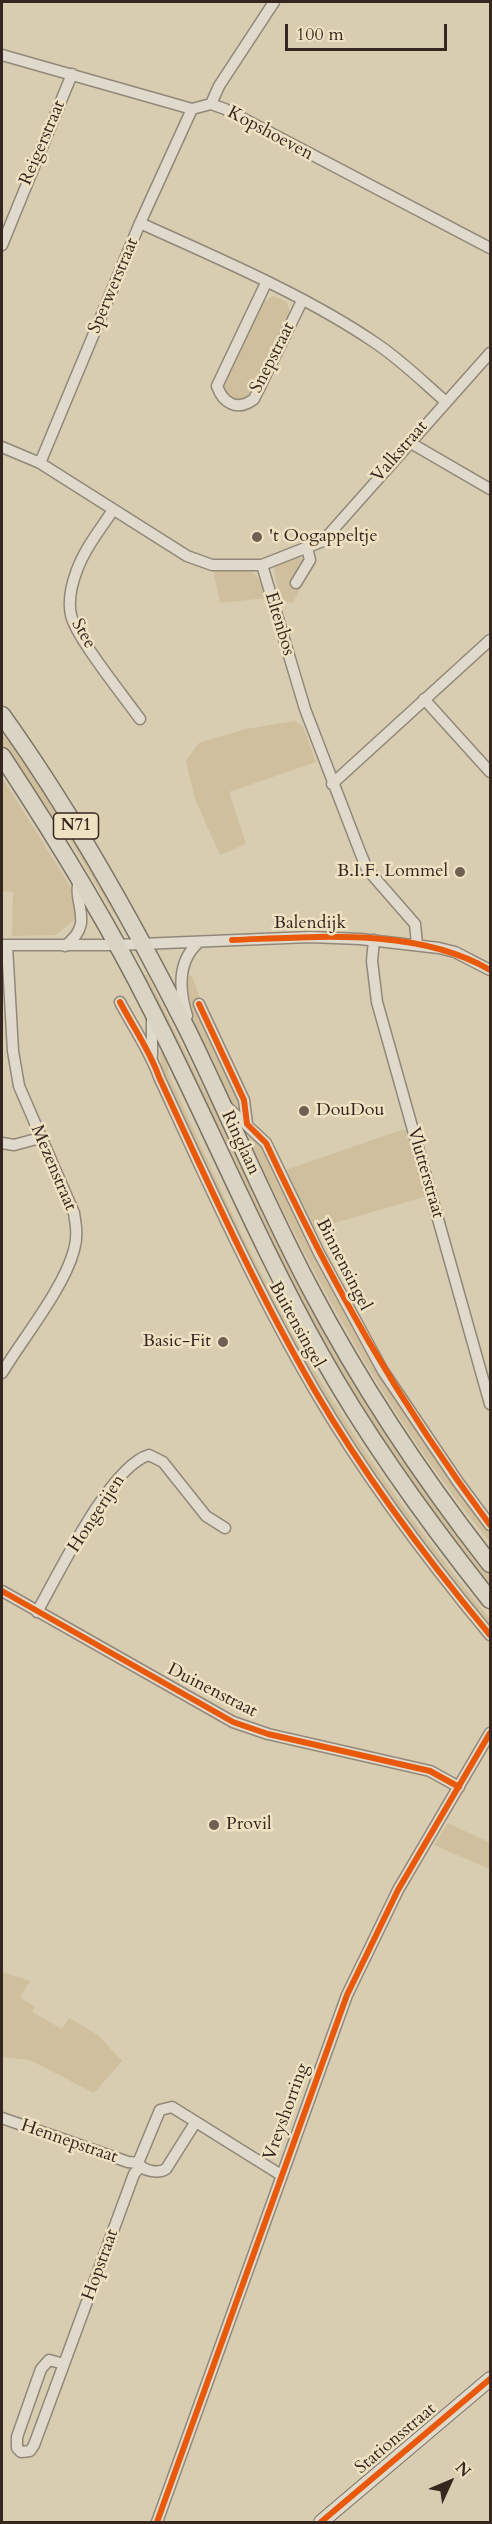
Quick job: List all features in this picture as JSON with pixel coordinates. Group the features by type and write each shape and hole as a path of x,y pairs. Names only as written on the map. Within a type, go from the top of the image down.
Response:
{"highway":[{"name":"Ringlaan","path":"2,715 65,808 142,943 188,1032 304,1278 349,1360 427,1480 490,1564"},
{"name":"Ringlaan","path":"2,756 79,877 152,1010 264,1246 322,1356 399,1478 490,1600"}],"main road":[{"name":"Stationsstraat","path":"321,2523 490,2379"}],"street":[{"path":"211,104 219,86 274,2"},
{"path":"2,55 192,109"},
{"name":"Reigerstraat","path":"2,244 72,74"},
{"name":"Kopshoeven","path":"192,109 211,104 225,110 490,248"},
{"name":"Sperwerstraat","path":"40,464 140,224 192,109"},
{"name":"Snepstraat","path":"140,224 302,301 376,343 445,400"},
{"name":"Snepstraat","path":"266,283 217,386 222,398 234,406 247,405 254,399 302,301"},
{"name":"Valkstraat","path":"262,565 307,549 322,541 445,400 490,353"},
{"path":"409,442 490,489"},
{"path":"2,447 40,464 187,556 203,563 262,565"},
{"name":"Stee","path":"113,510 89,545 77,571 70,604 71,615 74,625 140,719"},
{"path":"296,583 310,560 307,549"},
{"name":"Eltenbos","path":"262,565 305,709 332,784 367,869 415,924 417,944"},
{"path":"332,784 490,640"},
{"path":"424,699 490,772"},
{"path":"65,946 76,938 82,924 76,889 79,877"},
{"name":"Balendijk","path":"4,946 117,945 328,937 417,944 455,952 490,970"},
{"name":"Vlutterstraat","path":"374,940 372,962 377,1002 490,1404"},
{"path":"188,1032 189,1022 183,1002 181,981 185,958 199,942"},
{"name":"Mezenstraat","path":"2,1373 55,1290 74,1249 77,1233 74,1213 24,1101 15,1067 4,946"},
{"name":"Buitensingel","path":"120,1002 141,1043 152,1056 168,1097 257,1284 316,1393 390,1507 490,1635"},
{"path":"199,1004 244,1100 247,1124"},
{"name":"Buitensingel","path":"152,1010 154,1037 152,1056"},
{"name":"Binnensingel","path":"221,1102 266,1143 319,1253 383,1371 490,1525"},
{"path":"2,1143 14,1145 40,1138"},
{"name":"Hongerijen","path":"37,1612 114,1482 142,1457 149,1455 163,1462 206,1516 225,1528"},
{"name":"Duinenstraat","path":"2,1592 233,1722 268,1734 430,1771 459,1787"},
{"name":"Vreyshorring","path":"157,2523 334,2024 360,1964 416,1857 490,1733"},
{"name":"Hennepstraat","path":"139,2165 160,2110 172,2107 280,2175"},
{"name":"Hennepstraat","path":"2,2118 156,2171 166,2169 195,2123"},
{"name":"Hopstraat","path":"64,2364 49,2360 41,2369 17,2437 17,2448 21,2452 30,2451 34,2445 139,2165"}],"shaded area":[{"path":"273,296 287,302 290,313 252,391 242,401 227,396 223,384 263,302"},
{"path":"298,556 305,560 292,585 300,589 293,603 280,600 274,569 277,565"},
{"path":"213,569 242,569 254,573 263,586 267,598 220,603"},
{"path":"295,721 303,727 316,762 229,792 246,844 220,855 195,799 186,761 199,743 246,729"},
{"path":"2,728 119,912 113,913 69,838 52,819 2,743"},
{"path":"2,777 73,891 76,918 56,935 12,936 13,892 2,891"},
{"path":"142,974 147,975 205,1092 215,1106 269,1220 461,1538 490,1574 490,1588 435,1518 385,1445 340,1370 257,1214"},
{"path":"187,976 192,976 200,998 193,1002 240,1100 237,1108 233,1106 225,1093 220,1075 192,1015"},
{"path":"162,1052 167,1061 168,1073 219,1185 292,1332 374,1465 442,1559 490,1619 490,1631 374,1476 314,1380 247,1253 163,1079 160,1053"},
{"path":"401,1130 408,1130 427,1196 314,1229 286,1170"},
{"path":"249,1134 262,1146 320,1265 393,1397 490,1534 490,1542 420,1449 357,1348 300,1244 248,1139"},
{"path":"448,1823 490,1843 490,1869 434,1845"},
{"path":"3,1972 30,1981 20,1997 35,2007 32,2012 62,2029 69,2018 98,2035 122,2061 94,2093 30,2060 2,2057"}],"cycle path":[{"path":"232,940 331,937 398,941 431,947 461,956 490,970"},
{"path":"120,1002 151,1058 233,1236 315,1391 355,1455 398,1517 490,1635"},
{"path":"199,1004 244,1100 247,1124 266,1143 341,1293 425,1433 490,1525"},
{"path":"2,1591 233,1722 268,1734 430,1771 459,1787"},
{"path":"157,2522 347,1995 398,1890 490,1733"},
{"path":"321,2522 490,2379"}],"place":[{"name":"'t Oogappeltje","path":"257,537"},
{"name":"B.I.F. Lommel","path":"460,872"},
{"name":"DouDou","path":"304,1111"},
{"name":"Basic-Fit","path":"223,1342"},
{"name":"Provil","path":"214,1825"}]}
